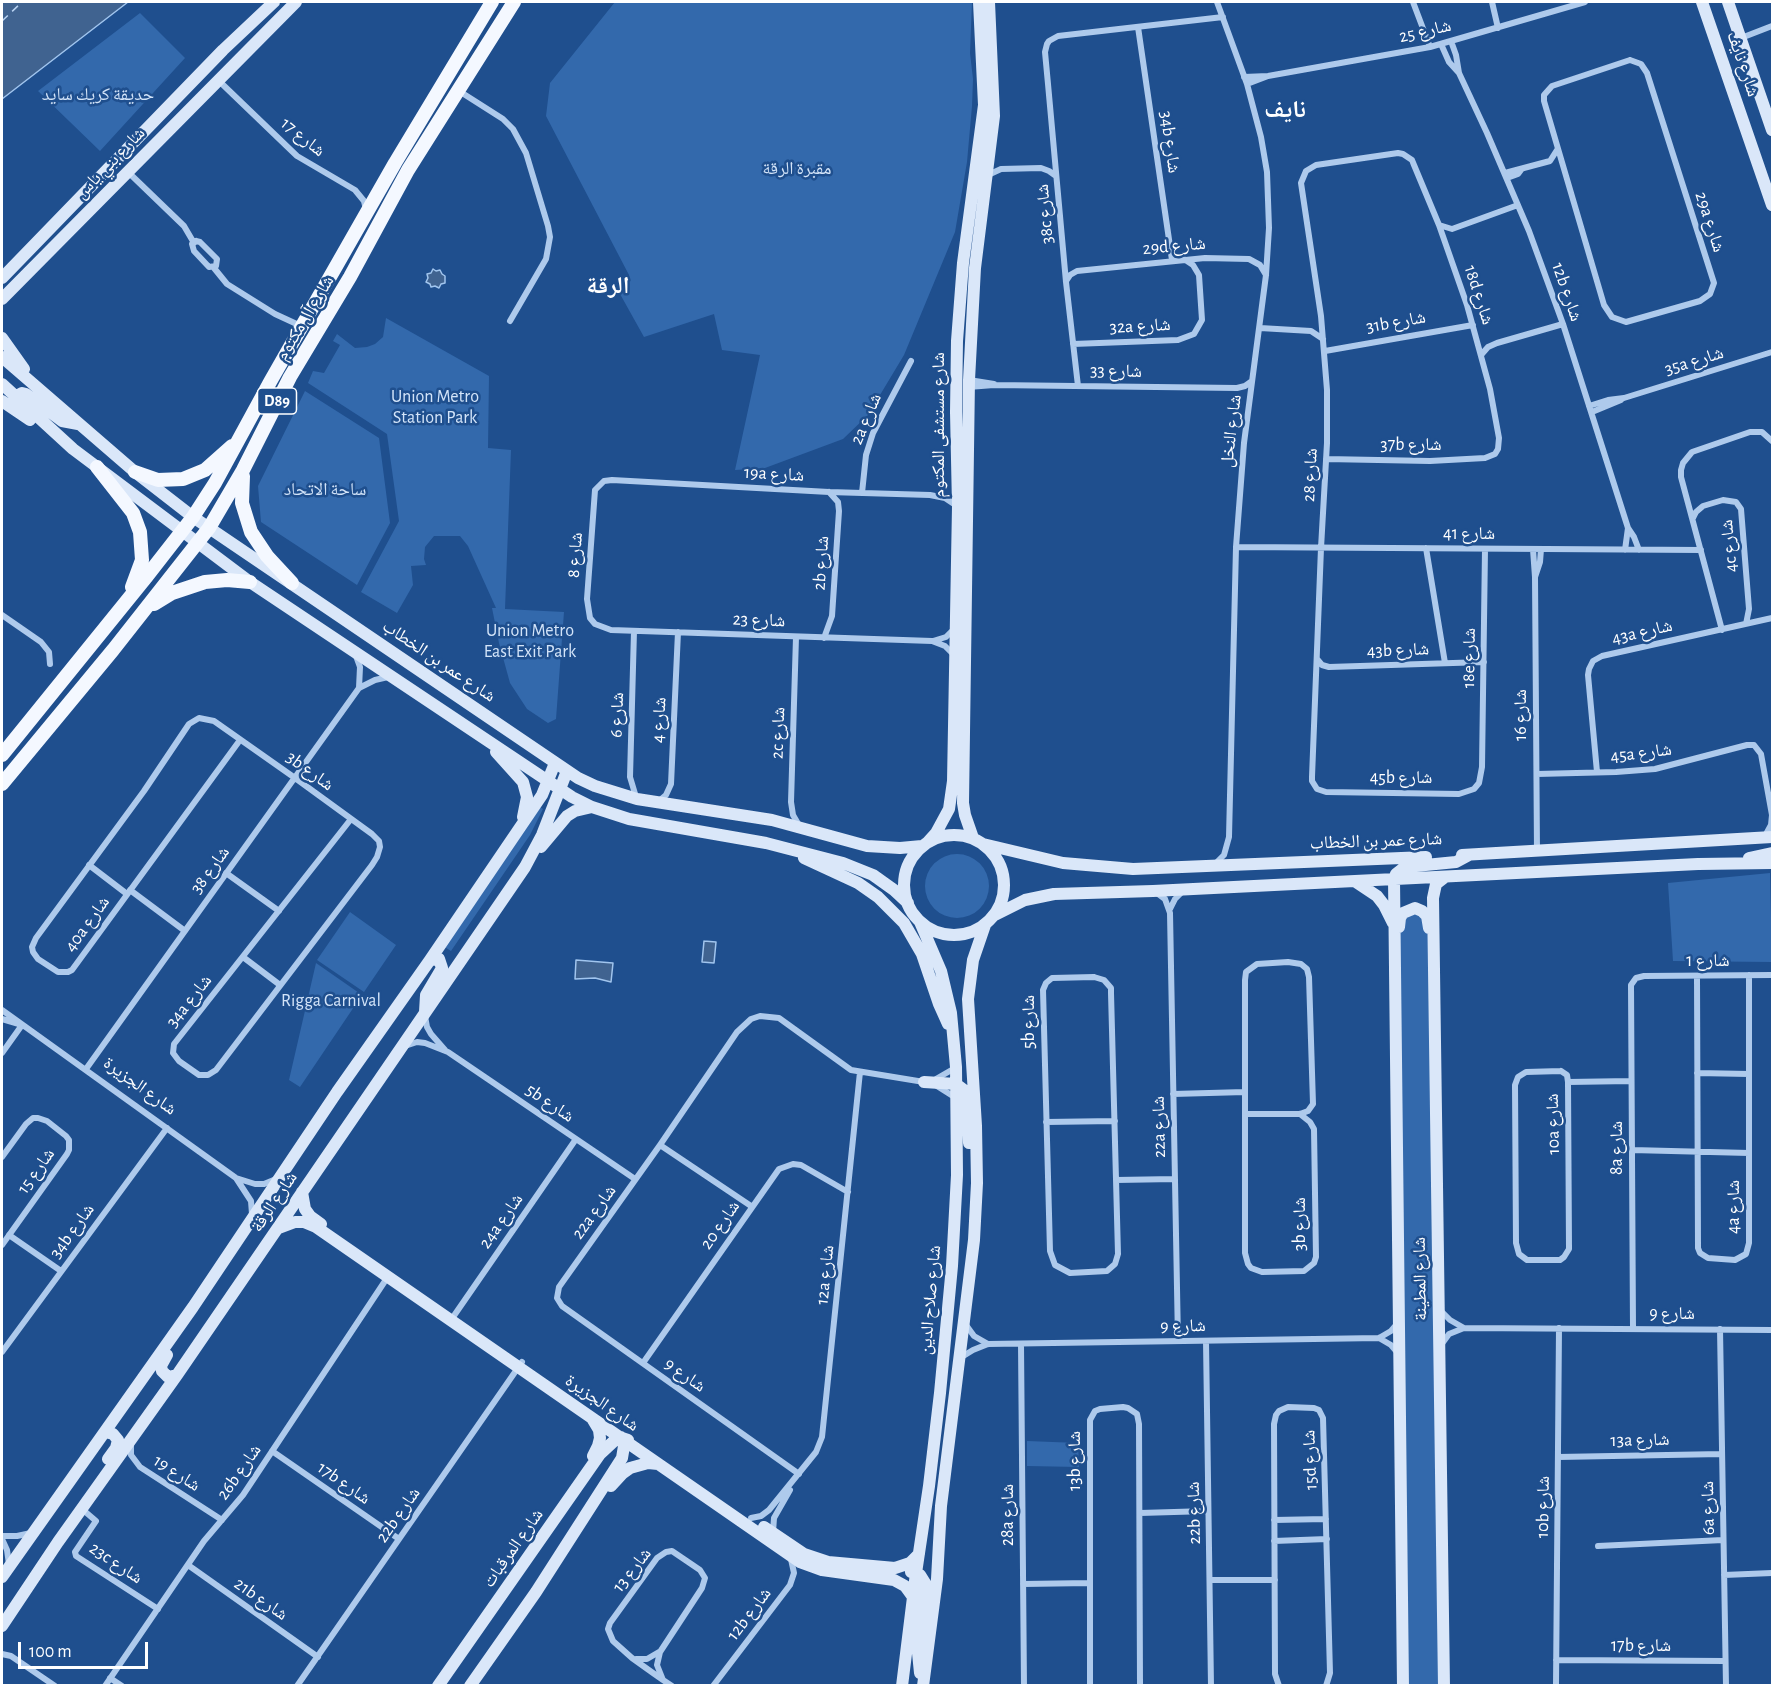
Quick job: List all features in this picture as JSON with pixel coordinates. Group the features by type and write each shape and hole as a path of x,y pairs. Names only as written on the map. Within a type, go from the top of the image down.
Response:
{"main road":[{"name":"شارع بني ياس","path":"2,278 205,69 274,2"},
{"path":"218,81 213,74 215,68 280,2"},
{"name":"شارع بني ياس","path":"2,299 296,2"},
{"name":"شارع آل مكتوم","path":"2,755 193,517 215,483 394,163 492,2"},
{"path":"458,90 469,61 504,2"},
{"name":"شارع آل مكتوم","path":"2,783 143,613 209,528 243,470 290,377 350,277 408,170 514,2"},
{"name":"شارع مستشفى المكتوم","path":"925,845 943,821 952,795 958,506 956,383 962,273 984,105 979,2"},
{"name":"شارع مستشفى المكتوم","path":"978,841 965,815 963,803 969,384 975,268 994,95 989,2"},
{"name":"شارع نايف","path":"1702,2 1773,206"},
{"name":"شارع نايف","path":"1728,2 1773,130"},
{"path":"139,159 150,140 205,84 208,76 205,69"},
{"path":"394,163 408,170"},
{"path":"2,338 41,392"},
{"name":"شارع عمر بن الخطاب","path":"2,357 135,472 193,517 555,763 595,786 656,803 743,815 800,827 867,846 900,848 925,845"},
{"path":"2,384 61,438 196,544 553,786 592,807 629,819 739,838 828,858 858,868 886,884 908,903 920,922 929,928 951,935 969,933 985,925 995,915 1025,900 1046,895 1730,863 1773,863"},
{"path":"15,397 22,393 27,394 62,421 79,424"},
{"path":"2,401 46,433 61,438"},
{"path":"135,472 158,480 183,479 205,470 240,438"},
{"path":"98,467 133,513 142,542 140,570 121,609"},
{"path":"243,470 242,503 251,532 267,556 292,583"},
{"path":"143,613 172,592 188,586 227,580 250,582"},
{"path":"492,743 525,788 526,806 517,830"},
{"path":"553,786 555,763"},
{"path":"553,786 567,771"},
{"name":"شارع الرقة","path":"2,1577 193,1307 517,830 542,795 553,786"},
{"name":"شارع الرقة","path":"2,1626 279,1228 525,867 542,835 553,786"},
{"path":"525,867 561,821 575,811 592,807"},
{"path":"908,903 905,878 914,855 925,845 953,835 978,841 995,855 1002,869 1004,885 1002,900 995,915"},
{"name":"شارع عمر بن الخطاب","path":"978,841 1040,859 1086,866 1133,869 1537,852 1768,837"},
{"path":"781,847 858,883 892,909 904,923 922,954 939,1004 954,1035"},
{"path":"1730,863 1773,853"},
{"path":"1394,879 1396,874 1405,867 1456,862 1469,855"},
{"name":"شارع المطينة","path":"1444,1686 1434,890 1436,884 1445,877"},
{"name":"شارع المطينة","path":"1394,879 1403,1686"},
{"path":"1355,881 1371,890 1384,905 1394,925 1395,936"},
{"path":"1395,976 1400,918 1408,910 1415,908 1427,916 1429,923 1430,995 1435,1012"},
{"name":"شارع صلاح الدين","path":"902,1686 931,1475 952,1266 957,1175 954,1035 941,971 920,922"},
{"name":"شارع صلاح الدين","path":"923,1686 937,1579 941,1506 975,1229 977,1172 969,984 975,951 985,925"},
{"path":"425,1012 426,995 442,968 439,960 430,960"},
{"path":"924,1082 956,1084 966,1095 970,1159 977,1172"},
{"name":"شارع الجزيرة","path":"302,1192 302,1201 310,1216 390,1275 804,1554 820,1560 885,1568 904,1566 919,1554"},
{"name":"شارع الجزيرة","path":"279,1228 295,1222 312,1225 390,1275"},
{"path":"177,1375 168,1377 161,1366 188,1323 193,1307"},
{"name":"شارع الجزيرة","path":"520,1364 590,1417 790,1556 822,1570 894,1580 905,1586 913,1597"},
{"path":"575,1491 578,1480 598,1446 599,1430 590,1417"},
{"path":"470,1686 536,1592 622,1458 624,1450 617,1426"},
{"path":"85,1506 93,1480 117,1444 118,1440 113,1434 106,1432"},
{"path":"622,1438 632,1441 677,1472 692,1477"},
{"name":"شارع المرقبات","path":"438,1686 604,1449 622,1438"},
{"path":"589,1508 597,1503 623,1473 639,1465 658,1464"},
{"path":"536,1592 556,1552 601,1486 602,1479 596,1474 592,1475 564,1506"},
{"path":"885,1568 916,1573 925,1583 918,1653 923,1686"},
{"path":"906,1657 910,1686"}],"street":[{"name":"شارع النخل","path":"1211,866 1224,855 1228,837 1236,547 1244,443 1260,328 1269,228 1266,172 1261,136 1247,84 1217,2"},
{"path":"1413,2 1430,47"},
{"path":"1492,2 1498,28"},
{"name":"شارع 25","path":"1244,77 1268,76 1430,47 1585,2"},
{"path":"1138,27 1223,17"},
{"name":"38c شارع","path":"1078,386 1064,262 1045,48 1049,41 1058,36 1138,27"},
{"name":"34b شارع","path":"1138,27 1172,260"},
{"path":"1741,38 1773,27"},
{"name":"12b شارع","path":"1451,41 1459,73"},
{"name":"12b شارع","path":"1441,44 1447,58 1459,73 1518,205 1563,324 1628,528 1638,550"},
{"name":"29a شارع","path":"1624,61 1641,63 1647,73 1714,283 1710,294 1700,301 1626,322 1612,317 1605,305 1563,166 1544,101 1547,90 1557,83 1624,61"},
{"name":"شارع 25","path":"1247,84 1268,76"},
{"name":"شارع 17","path":"218,81 297,156 355,190 364,201 366,214"},
{"path":"458,90 503,119 513,129 526,153 548,226 550,237 546,259 510,321"},
{"path":"1550,161 1557,150"},
{"name":"18d شارع","path":"1302,177 1306,171 1316,165 1398,153 1412,160 1439,225 1482,355 1499,438 1495,454"},
{"path":"988,157 997,165 1007,168"},
{"path":"1041,168 1049,164 1054,157"},
{"path":"1506,176 1514,169 1521,170 1550,161 1563,166"},
{"path":"986,176 1007,168 1041,168 1056,176"},
{"path":"128,172 184,226 194,243 192,247 194,251 207,266 214,268 219,277 275,314 301,326"},
{"name":"شارع 28","path":"1302,177 1325,351 1328,410 1312,777"},
{"path":"1439,225 1452,229 1518,205"},
{"path":"194,243 200,242 217,259 218,264 214,268"},
{"name":"29d شارع","path":"1077,271 1184,259 1249,259 1260,265 1266,275"},
{"name":"32a شارع","path":"1073,344 1178,340 1194,334 1202,320 1200,280 1193,265 1184,259"},
{"path":"1064,262 1077,271 1070,275 1066,282"},
{"path":"1306,331 1315,325 1321,316"},
{"path":"1482,355 1488,347 1497,343 1563,324"},
{"name":"31b شارع","path":"1325,351 1473,325"},
{"path":"1260,328 1306,331 1316,333 1323,340"},
{"name":"35a شارع","path":"1591,409 1612,399 1624,398 1773,352"},
{"name":"2a شارع","path":"862,493 870,440 911,361"},
{"name":"شارع 33","path":"956,383 1237,388 1245,386 1252,380"},
{"path":"1237,388 1245,392 1250,399"},
{"path":"1722,630 1681,477 1683,463 1698,449 1756,431 1767,434 1773,441"},
{"name":"37b شارع","path":"1326,459 1430,461 1485,458 1495,454"},
{"name":"19a شارع","path":"594,495 600,483 612,480 930,495 945,498 958,506"},
{"name":"2b شارع","path":"824,638 832,616 839,511 838,502 829,492"},
{"name":"شارع 8","path":"590,618 587,599 594,495"},
{"name":"4c شارع","path":"1693,518 1702,506 1727,499 1736,502 1741,509 1749,609 1746,624"},
{"name":"4c شارع","path":"1688,501 1702,506"},
{"name":"12b شارع","path":"1625,550 1628,528"},
{"name":"شارع 41","path":"1236,547 1701,550"},
{"path":"1426,549 1445,663"},
{"name":"18e شارع","path":"1482,767 1485,549"},
{"name":"شارع 16","path":"1533,549 1537,852"},
{"name":"شارع 16","path":"1535,577 1541,549"},
{"path":"2,615 41,642 48,652 50,664"},
{"name":"شارع 23","path":"590,618 602,628 634,631 932,641"},
{"name":"43a شارع","path":"1597,772 1588,675 1593,661 1602,656 1773,618"},
{"path":"932,641 946,637 956,627"},
{"name":"شارع 6","path":"634,631 630,777 637,799"},
{"name":"شارع 4","path":"656,803 666,795 670,784 678,632"},
{"name":"2c شارع","path":"796,637 791,802 793,815 800,827"},
{"path":"932,641 945,646 955,657"},
{"path":"351,649 360,667 359,688 375,680 393,677"},
{"name":"43b شارع","path":"1317,659 1329,667 1484,662"},
{"name":"شارع 38","path":"86,1069 359,688"},
{"name":"3b شارع","path":"199,718 214,721 376,837 380,852 372,865"},
{"name":"40a شارع","path":"199,718 189,724 144,791 33,942 33,952 38,959 58,972 72,970 240,740"},
{"name":"45a شارع","path":"1537,774 1655,769 1747,745 1757,747 1761,754 1772,815 1768,837"},
{"name":"45b شارع","path":"1312,777 1312,782 1317,789 1326,792 1459,794 1474,789 1479,783 1482,767"},
{"name":"34a شارع","path":"351,819 174,1044 174,1053 179,1061 199,1075 213,1073 372,865"},
{"path":"89,866 185,931"},
{"path":"226,873 279,911"},
{"path":"1170,913 1174,899 1185,890"},
{"path":"1153,891 1165,899 1170,913"},
{"name":"22a شارع","path":"1170,913 1178,1341"},
{"path":"243,957 280,985"},
{"name":"3b شارع","path":"1263,963 1301,964 1307,969 1309,977 1313,1099 1311,1108 1300,1114 1310,1122 1314,1129 1316,1257 1314,1263 1304,1271 1262,1272 1251,1268 1245,1258 1245,1092 1244,990 1246,972 1257,964 1263,963"},
{"name":"4a شارع","path":"1696,976 1698,1248 1708,1258 1735,1260 1743,1257 1749,1247 1749,975"},
{"name":"شارع 1","path":"1644,976 1773,975"},
{"name":"8a شارع","path":"1633,1329 1630,989 1636,978 1644,976"},
{"name":"5b شارع","path":"1094,977 1104,980 1110,988 1114,1121 1118,1254 1115,1264 1107,1271 1101,1272 1070,1272 1060,1269 1052,1261 1050,1251 1046,1122 1044,986 1052,978 1094,977"},
{"name":"شارع الجزيرة","path":"2,1010 236,1178 255,1184 264,1184 279,1178"},
{"name":"5b شارع","path":"425,1012 425,1020 431,1034 448,1052 635,1179"},
{"name":"22a شارع","path":"557,1298 561,1282 660,1145 737,1032 751,1019 760,1016 779,1018 848,1068 860,1072"},
{"name":"شارع الجزيرة","path":"2,1019 22,1025"},
{"path":"2,1053 22,1025"},
{"name":"5b شارع","path":"400,1048 417,1042 448,1052"},
{"path":"924,1082 941,1077 956,1067"},
{"name":"10a شارع","path":"1530,1071 1561,1071 1567,1075 1568,1082 1569,1249 1560,1260 1527,1260 1519,1254 1516,1243 1515,1085 1518,1077 1530,1071"},
{"path":"860,1072 924,1082 941,1088 956,1098"},
{"name":"12a شارع","path":"751,1518 766,1514 799,1474 816,1452 824,1429 860,1072"},
{"path":"1697,1073 1749,1074"},
{"path":"1568,1082 1631,1082"},
{"path":"1173,1094 1245,1092"},
{"path":"1245,1114 1300,1114"},
{"name":"شارع 15","path":"2,1157 33,1118 47,1121 69,1140 67,1154 2,1245"},
{"path":"1046,1122 1114,1121"},
{"name":"34b شارع","path":"2,1352 166,1128"},
{"name":"24a شارع","path":"452,1318 576,1139"},
{"path":"660,1145 752,1206"},
{"path":"1632,1150 1749,1154"},
{"name":"شارع 20","path":"643,1364 779,1169 793,1164 809,1167 849,1192"},
{"name":"شارع الجزيرة","path":"236,1178 251,1202 252,1218"},
{"path":"1116,1180 1175,1179"},
{"path":"9,1235 61,1271"},
{"name":"26b شارع","path":"105,1686 204,1541 243,1495 390,1275"},
{"name":"شارع 9","path":"557,1298 562,1306 799,1474"},
{"path":"1439,1309 1450,1320 1464,1328"},
{"path":"1399,1321 1391,1331 1379,1338 1391,1345 1400,1355"},
{"path":"964,1323 974,1336 988,1344"},
{"path":"1439,1348 1449,1334 1464,1328"},
{"name":"شارع 9","path":"1464,1328 1773,1330"},
{"name":"10b شارع","path":"1557,1686 1559,1328"},
{"name":"6a شارع","path":"1720,1329 1726,1686"},
{"name":"شارع 9","path":"959,1359 988,1344 1379,1338"},
{"name":"22b شارع","path":"1206,1341 1211,1686"},
{"name":"28a شارع","path":"1021,1344 1024,1686"},
{"name":"22b شارع","path":"297,1686 520,1364"},
{"name":"15d شارع","path":"1279,1686 1275,1674 1274,1419 1279,1411 1288,1407 1314,1408 1322,1414 1330,1673 1326,1686"},
{"name":"13b شارع","path":"1090,1686 1090,1425 1092,1415 1100,1409 1128,1408 1137,1414 1139,1419 1140,1686"},
{"name":"شارع 19","path":"131,1441 131,1455 140,1467 222,1520"},
{"name":"17b شارع","path":"272,1451 399,1539"},
{"name":"13a شارع","path":"1558,1457 1722,1454"},
{"name":"12a شارع","path":"773,1533 774,1518 799,1474"},
{"name":"23c شارع","path":"85,1506 96,1521 75,1552 76,1556 158,1609"},
{"path":"1140,1513 1209,1511"},
{"path":"1274,1520 1326,1519"},
{"path":"9,1566 7,1550 2,1538 34,1532"},
{"path":"1274,1540 1327,1539"},
{"path":"1598,1546 1724,1540"},
{"name":"شارع 13","path":"660,1652 705,1584 704,1574 672,1551 657,1558 608,1629 609,1636 632,1658 672,1686"},
{"name":"12b شارع","path":"713,1686 790,1585 794,1567 790,1556"},
{"name":"21b شارع","path":"188,1565 318,1657"},
{"path":"1724,1575 1773,1573"},
{"path":"1210,1580 1275,1580"},
{"path":"1023,1584 1089,1583"},
{"path":"632,1658 647,1659 660,1652"},
{"path":"660,1652 657,1665 663,1680"},
{"path":"2,1654 11,1656 55,1686"},
{"name":"17b شارع","path":"1556,1660 1725,1661"},
{"path":"111,1678 122,1686"}],"green space":[{"name":"مقبرة الرقة","path":"615,2 972,2 970,53 973,79 972,106 967,162 955,232 904,355 868,415 843,439 765,468 735,470 760,355 722,350 714,314 644,337 615,285 629,275 546,116 550,83"},
{"name":"حديقة كريك سايد","path":"140,13 185,58 100,151 38,91"},
{"name":"Union Metro Station Park","path":"386,318 489,376 488,448 511,450 505,609 564,612 556,719 548,723 527,709 510,683 492,608 496,608 468,546 460,536 434,536 425,547 426,565 411,566 413,585 397,613 361,592 399,521 387,434 308,383 313,371 324,373 340,345 333,341 337,334 355,348 367,347 383,337"},
{"name":"ساحة الاتحاد","path":"305,391 379,438 390,523 357,585 261,522 258,486"},
{"path":"538,806 543,809 530,835 451,951 443,946"},
{"path":"957,854 975,859 980,863 984,868 989,886 984,904 980,909 975,913 957,918 939,913 934,909 930,904 925,886 930,868 934,863 939,859"},
{"path":"1770,873 1772,962 1673,961 1668,883"},
{"path":"350,912 396,945 364,992 317,960"},
{"path":"1394,912 1429,912 1441,1685 1406,1685"},
{"name":"Rigga Carnival","path":"316,963 362,995 300,1087 289,1080"},
{"path":"1027,1441 1078,1443 1079,1467 1027,1466"}],"shaded area":[{"path":"2,2 128,2 2,99"},
{"path":"433,269 440,270 445,276 445,283 439,288 431,287 426,282 427,274"},
{"path":"704,941 716,942 714,963 702,962"},
{"path":"576,960 613,963 611,982 595,978 575,979"}],"ferry route":[{"path":"2,21 22,2"}],"district":[{"name":"نایف","path":"1285,110"},
{"name":"الرقة","path":"608,286"}],"park label":[{"name":"Union Metro East Exit Park","path":"530,641"}]}
